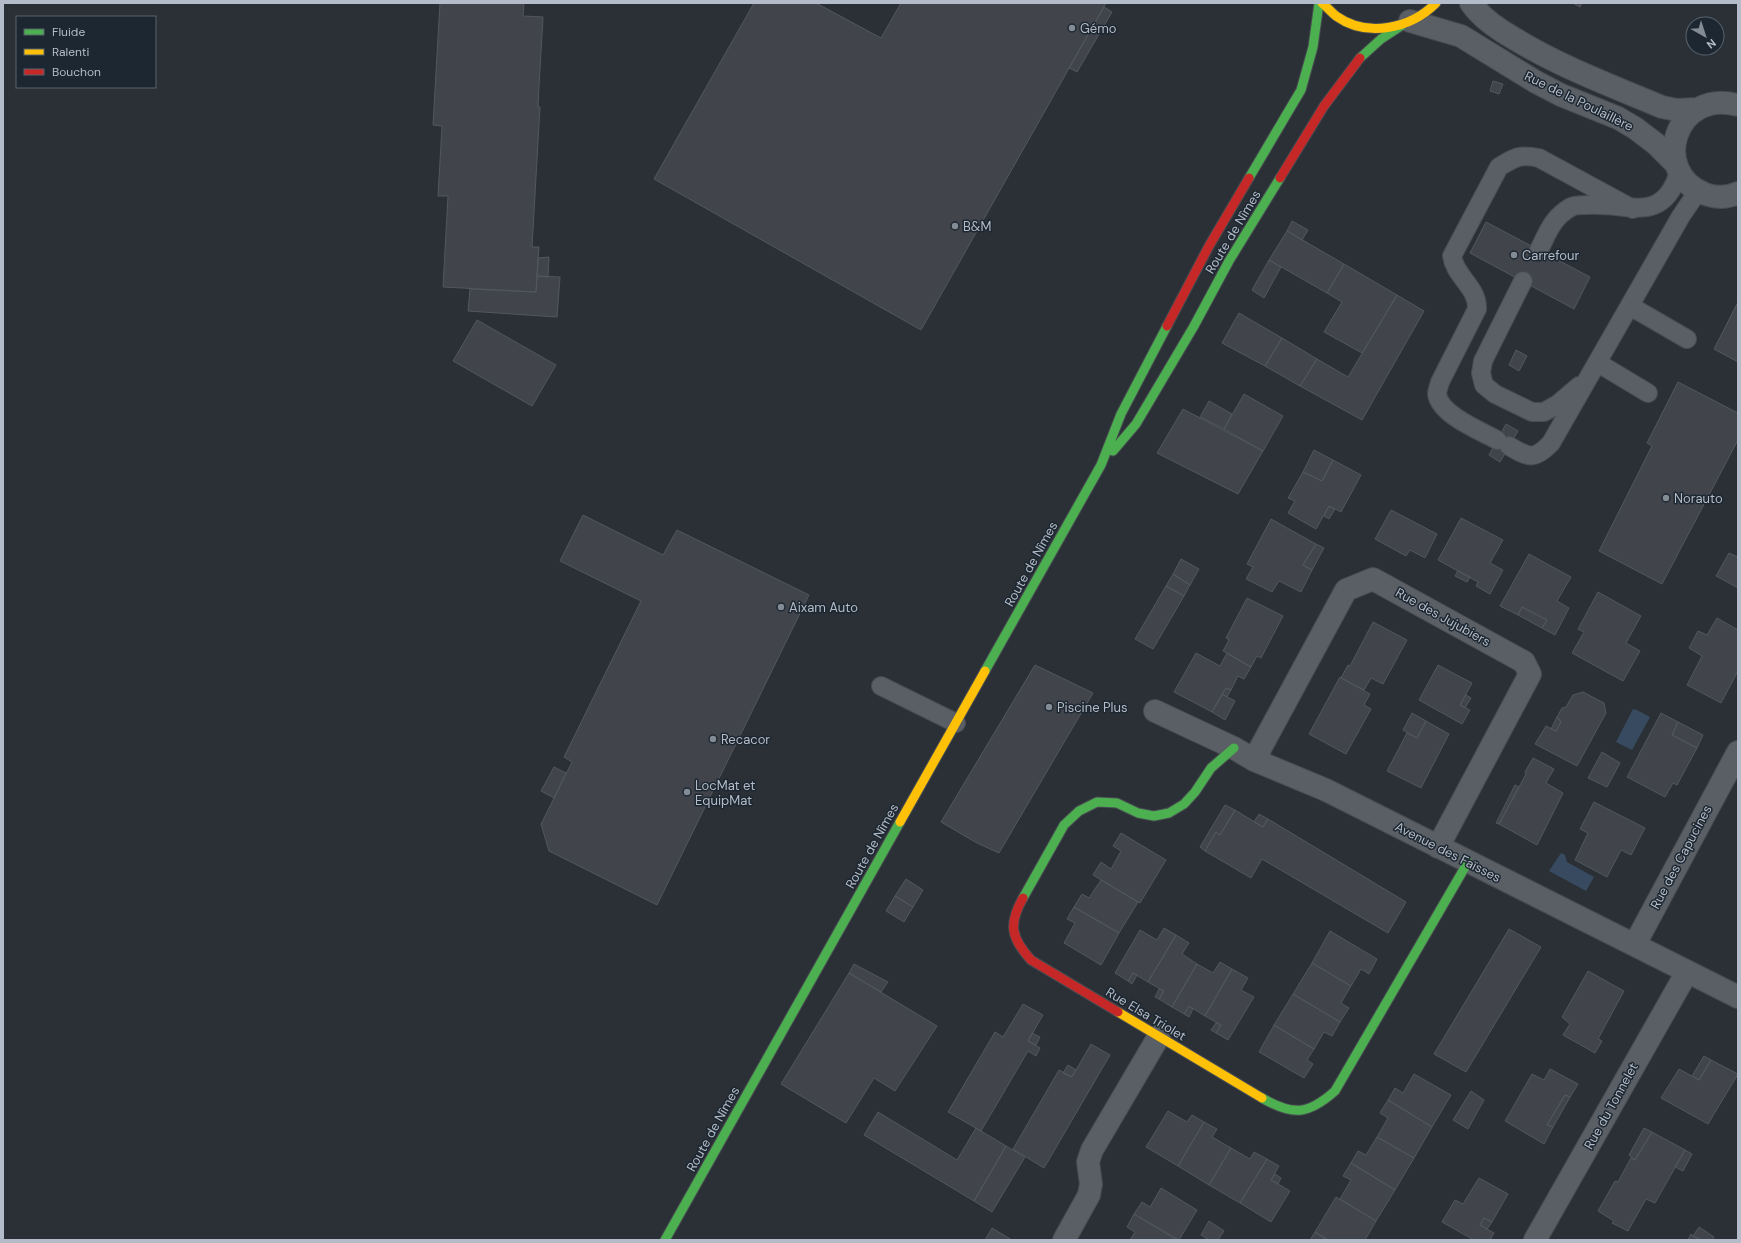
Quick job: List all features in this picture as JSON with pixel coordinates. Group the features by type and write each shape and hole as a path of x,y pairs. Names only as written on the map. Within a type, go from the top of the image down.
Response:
{"main road":[{"name":"Route de Nîmes","path":"665,1240 1101,466 1121,414 1209,246 1301,90 1311,64 1318,27 1319,3"},
{"path":"1322,3 1336,16 1356,26 1379,29 1406,23"},
{"name":"Route de Nîmes","path":"1101,466 1136,424 1194,326 1229,261 1324,106 1362,56 1381,39 1406,23 1420,17 1436,3"},
{"name":"Rue Elsa Triolet","path":"1234,748 1211,768 1195,792 1184,804 1169,813 1154,816 1138,813 1117,803 1097,802 1079,811 1064,825 1014,913 1013,931 1020,948 1031,960 1279,1108 1292,1112 1307,1110 1323,1103 1335,1091 1468,862"}],"street":[{"name":"Rue de la Poulaillère","path":"1471,3 1475,10 1501,31 1560,64 1662,107 1677,110 1698,109"},
{"name":"Rue de la Poulaillère","path":"1406,23 1461,36 1536,82 1562,95 1618,118 1635,128 1656,144 1678,168 1687,182 1698,191 1720,197 1736,195"},
{"name":"Rue de la Poulaillère","path":"1678,168 1674,148 1677,132 1685,119 1698,109 1710,103 1726,102 1738,105"},
{"name":"Rue des Jujubiers","path":"1254,760 1346,590 1373,578 1524,662 1530,674 1438,847"},
{"name":"Avenue des Faïsses","path":"1155,711 1234,748 1254,760 1326,790 1738,997"},
{"name":"Rue des Capucines","path":"1635,944 1733,773 1738,752"},
{"name":"Rue du Tonnelet","path":"1535,1240 1687,972"},
{"path":"1064,1240 1089,1195 1091,1184 1088,1162 1092,1150 1159,1036"}],"lane":[{"path":"1633,209 1539,158 1525,155 1513,158 1499,167 1452,256 1453,264 1478,300 1477,309 1471,324 1440,382 1437,394 1440,403 1448,412 1526,456 1536,456 1543,452 1551,443 1681,216 1698,191"},
{"path":"1539,250 1554,220 1572,206 1601,203 1633,209 1655,206 1668,195 1676,183 1678,168"},
{"path":"1523,281 1483,361 1481,373 1484,385 1495,394 1532,412 1544,412 1558,404 1595,368"},
{"path":"1630,306 1687,339"},
{"path":"1595,368 1648,392"},
{"path":"881,686 956,723"}],"water":[{"path":"1633,709 1650,717 1632,750 1616,742"},
{"path":"1561,853 1565,855 1567,862 1594,877 1586,891 1549,871"}],"building":[{"path":"440,3 524,3 523,16 543,17 538,107 540,107 532,247 539,247 536,292 443,287 448,196 438,196 442,126 433,125"},
{"path":"754,3 816,3 881,38 901,3 1106,3 921,330 654,179"},
{"path":"1573,3 1582,3 1580,7"},
{"path":"1104,7 1112,12 1077,72 1069,68"},
{"path":"1493,81 1503,84 1499,94 1490,91"},
{"path":"1292,221 1308,230 1302,240 1287,231"},
{"path":"1486,222 1590,277 1574,309 1470,253"},
{"path":"1287,231 1344,264 1327,293 1269,260"},
{"path":"549,257 548,277 537,276 538,258"},
{"path":"1269,260 1281,267 1264,298 1252,290"},
{"path":"1344,264 1397,295 1362,353 1324,332 1342,302 1327,293"},
{"path":"537,276 560,277 557,317 468,311 470,289 536,292"},
{"path":"1397,295 1424,311 1362,420 1300,386 1317,359 1348,377"},
{"path":"1738,302 1738,362 1714,349"},
{"path":"1239,313 1282,338 1265,366 1222,343"},
{"path":"477,320 556,365 532,406 453,361"},
{"path":"1282,338 1317,359 1300,386 1265,366"},
{"path":"1516,350 1527,356 1519,371 1509,365"},
{"name":"Norauto","path":"1678,382 1738,413 1738,440 1662,584 1599,551 1652,446 1647,443"},
{"path":"1244,394 1283,416 1263,451 1224,429"},
{"path":"1209,401 1232,414 1224,429 1200,417"},
{"path":"1183,409 1263,451 1238,494 1157,453"},
{"path":"1506,424 1518,431 1500,462 1489,455"},
{"path":"1314,450 1333,460 1322,481 1303,472"},
{"path":"1333,460 1361,475 1341,512 1329,506 1316,529 1288,513 1295,501 1288,498 1303,472 1322,481"},
{"path":"1329,506 1335,509 1329,519 1324,516"},
{"path":"1391,510 1437,534 1425,558 1410,550 1406,556 1375,539"},
{"path":"583,515 663,555 677,530 809,595 657,905 549,851 541,824 572,762 564,757 641,601 560,561"},
{"path":"1461,518 1503,540 1490,563 1503,570 1490,594 1476,586 1478,582 1438,560"},
{"path":"1271,519 1316,544 1303,565 1312,570 1301,592 1279,581 1272,592 1246,579 1253,567 1247,564"},
{"path":"1316,544 1324,548 1312,570 1303,565"},
{"path":"1729,553 1738,557 1738,588 1716,576"},
{"path":"1529,554 1571,577 1557,601 1569,608 1555,635 1542,628 1547,620 1522,607 1518,615 1500,606"},
{"path":"1181,559 1199,569 1190,585 1173,574"},
{"path":"1458,571 1470,577 1467,582 1455,576"},
{"path":"1173,574 1190,585 1184,596 1166,586"},
{"path":"1166,586 1184,596 1153,649 1135,639"},
{"path":"1598,592 1641,616 1626,643 1640,651 1623,681 1572,653 1584,632 1578,629"},
{"path":"1247,598 1283,616 1261,658 1257,656 1251,667 1223,651 1229,640 1226,638"},
{"path":"1522,607 1547,620 1542,628 1518,615"},
{"path":"1717,618 1738,630 1738,671 1721,703 1687,685 1702,656 1689,648 1698,631 1707,635"},
{"path":"1373,622 1407,640 1383,684 1371,678 1364,690 1341,678 1348,665 1350,666"},
{"path":"1196,653 1220,666 1227,653 1251,667 1244,679 1238,676 1231,690 1226,688 1212,712 1174,692"},
{"path":"1035,665 1093,693 999,853 977,843 941,822"},
{"path":"1438,665 1472,683 1460,705 1470,710 1462,724 1419,700"},
{"path":"1340,677 1370,694 1364,705 1371,709 1346,754 1309,734"},
{"path":"1226,688 1231,690 1227,697 1222,694"},
{"path":"1583,692 1604,703 1606,713 1577,766 1535,744 1546,726 1556,731 1561,722 1557,717 1562,708 1566,707 1573,695"},
{"path":"1222,694 1235,701 1225,720 1212,712"},
{"path":"1466,695 1471,698 1465,708 1460,705"},
{"path":"1412,713 1426,721 1417,738 1403,730"},
{"path":"1661,713 1678,722 1672,735 1697,748 1677,785 1673,783 1665,797 1627,777"},
{"path":"1557,717 1561,722 1556,731 1551,729"},
{"path":"1426,721 1449,734 1421,788 1387,771 1407,733 1417,738"},
{"path":"1678,722 1703,735 1697,748 1672,735"},
{"path":"1602,752 1620,763 1607,787 1588,778"},
{"path":"1533,758 1554,769 1546,783 1563,793 1537,845 1499,824"},
{"path":"554,767 566,773 554,798 541,791"},
{"path":"1515,785 1519,787 1499,824 1496,823"},
{"path":"1594,802 1645,828 1631,855 1621,850 1607,877 1575,860 1588,833 1580,829"},
{"path":"1225,805 1235,810 1220,835 1216,832 1205,851 1200,847"},
{"path":"1235,810 1263,827 1268,819 1406,902 1388,933 1262,859 1251,878 1205,851 1216,832 1220,835"},
{"path":"1259,814 1268,819 1263,827 1254,822"},
{"path":"1121,833 1166,860 1140,903 1093,875 1101,862 1111,869 1121,851 1113,846"},
{"path":"906,879 923,890 913,907 895,896"},
{"path":"1101,880 1138,902 1119,933 1074,907 1082,894 1089,898"},
{"path":"895,896 913,907 904,922 886,911"},
{"path":"1074,907 1119,933 1101,965 1064,943 1075,923 1067,919"},
{"path":"1164,928 1176,935 1148,982 1133,973 1128,981 1115,973 1140,930 1157,940"},
{"path":"1509,929 1541,947 1466,1072 1434,1054"},
{"path":"1330,931 1377,959 1369,974 1361,969 1351,986 1312,963"},
{"path":"1176,935 1189,943 1182,954 1197,964 1172,1007 1159,999 1164,991 1148,982"},
{"path":"1220,962 1232,969 1205,1016 1189,1006 1184,1014 1172,1007 1197,964 1213,973"},
{"path":"1312,963 1351,986 1341,1003 1349,1008 1340,1022 1293,994"},
{"path":"854,964 888,982 881,992 849,973"},
{"path":"1232,969 1248,978 1241,990 1254,997 1228,1040 1216,1033 1221,1025 1205,1016"},
{"path":"1588,971 1624,991 1598,1039 1602,1041 1595,1053 1563,1035 1570,1024 1562,1017"},
{"path":"849,973 937,1026 895,1091 874,1078 846,1123 781,1084"},
{"path":"1133,973 1137,975 1132,984 1128,981"},
{"path":"1159,989 1164,991 1159,999 1155,997"},
{"path":"1293,994 1340,1022 1332,1036 1324,1032 1314,1049 1274,1025"},
{"path":"1023,1004 1043,1015 1028,1041 1040,1048 1036,1056 1028,1051 981,1131 948,1112 995,1032 1003,1037"},
{"path":"1189,1006 1193,1009 1189,1017 1184,1014"},
{"path":"1216,1023 1221,1025 1216,1033 1211,1030"},
{"path":"1274,1025 1314,1049 1307,1060 1313,1064 1304,1078 1259,1052"},
{"path":"1032,1033 1040,1037 1036,1045 1028,1041"},
{"path":"1091,1044 1110,1055 1044,1168 1013,1149 1059,1070 1072,1077"},
{"path":"1704,1056 1711,1060 1699,1080 1692,1076"},
{"path":"1711,1060 1738,1074 1708,1124 1661,1098 1679,1069 1699,1080"},
{"path":"1068,1065 1076,1070 1071,1077 1063,1073"},
{"path":"1550,1069 1578,1084 1570,1097 1565,1095 1547,1125 1553,1127 1544,1144 1505,1121 1532,1074 1544,1080"},
{"path":"1414,1074 1451,1095 1432,1127 1388,1100 1395,1088 1403,1093"},
{"path":"1471,1091 1484,1100 1468,1129 1453,1120"},
{"path":"1565,1095 1570,1097 1553,1127 1547,1125"},
{"path":"1388,1100 1432,1127 1414,1158 1377,1137 1388,1118 1380,1113"},
{"path":"1168,1111 1187,1122 1192,1115 1204,1122 1178,1166 1146,1147"},
{"path":"878,1112 957,1160 976,1128 1006,1146 974,1201 864,1135"},
{"path":"1204,1122 1217,1129 1212,1137 1231,1148 1209,1185 1178,1166"},
{"path":"1644,1128 1652,1132 1635,1160 1629,1155"},
{"path":"1652,1132 1685,1150 1655,1203 1646,1199 1628,1231 1612,1223 1614,1221 1598,1211 1615,1181 1618,1182 1631,1158 1635,1160"},
{"path":"1377,1137 1414,1158 1395,1190 1351,1163 1358,1151 1366,1155"},
{"path":"1006,1146 1025,1157 992,1212 974,1201"},
{"path":"1231,1148 1250,1159 1254,1152 1267,1159 1240,1203 1209,1185"},
{"path":"1685,1150 1692,1154 1683,1171 1675,1167"},
{"path":"1267,1159 1279,1166 1271,1180 1290,1191 1271,1222 1240,1203"},
{"path":"1351,1163 1395,1190 1376,1221 1340,1199 1351,1180 1343,1176"},
{"path":"1275,1174 1281,1178 1278,1184 1271,1180"},
{"path":"1479,1178 1508,1194 1492,1222 1484,1218 1480,1225 1494,1233 1490,1240 1474,1240 1442,1222 1455,1200 1463,1204"},
{"path":"1161,1188 1197,1210 1179,1240 1134,1214 1142,1202 1150,1207"},
{"path":"1336,1197 1376,1221 1365,1240 1327,1240 1315,1232"},
{"path":"1134,1214 1177,1240 1130,1240 1135,1232 1127,1227"},
{"path":"1484,1218 1492,1222 1487,1229 1480,1225"},
{"path":"1209,1221 1224,1231 1218,1240 1209,1240 1201,1235"},
{"path":"1699,1227 1714,1237 1712,1240 1701,1240 1693,1236"},
{"path":"992,1228 1012,1240 985,1240"},
{"path":"1315,1232 1327,1239 1327,1240 1310,1240"},
{"path":"1691,1234 1693,1236 1701,1240 1688,1240"}],"traffic: fast":[{"path":"1249,178 1301,90 1313,47 1319,3"},
{"path":"1360,58 1381,39 1401,26"},
{"path":"1113,451 1136,424 1194,326 1229,261 1280,178"},
{"path":"985,671 1101,465 1121,414 1167,326"},
{"path":"1023,898 1064,825 1079,811 1097,802 1117,803 1138,813 1154,816 1169,813 1184,804 1195,792 1211,768 1234,748"},
{"path":"665,1240 900,822"},
{"path":"1262,1098 1283,1108 1300,1110 1308,1109 1317,1105 1335,1091 1468,862"}],"traffic: slow":[{"path":"1322,3 1336,16 1348,23 1361,27 1374,28 1388,28 1414,19 1426,12 1436,3"},
{"path":"900,822 985,671"},
{"path":"1118,1012 1262,1098"}],"traffic: jam":[{"path":"1280,178 1324,106 1360,58"},
{"path":"1167,326 1209,246 1249,178"},
{"path":"1023,898 1015,916 1014,930 1019,945 1024,952 1031,960 1118,1012"}],"place":[{"name":"Gémo","path":"1072,28"},
{"name":"B&M","path":"955,226"},
{"name":"Carrefour","path":"1514,255"},
{"name":"Norauto","path":"1666,498"},
{"name":"Aixam Auto","path":"781,607"},
{"name":"Piscine Plus","path":"1049,707"},
{"name":"Recacor","path":"713,739"},
{"name":"LocMat et EquipMat","path":"687,792"}]}
